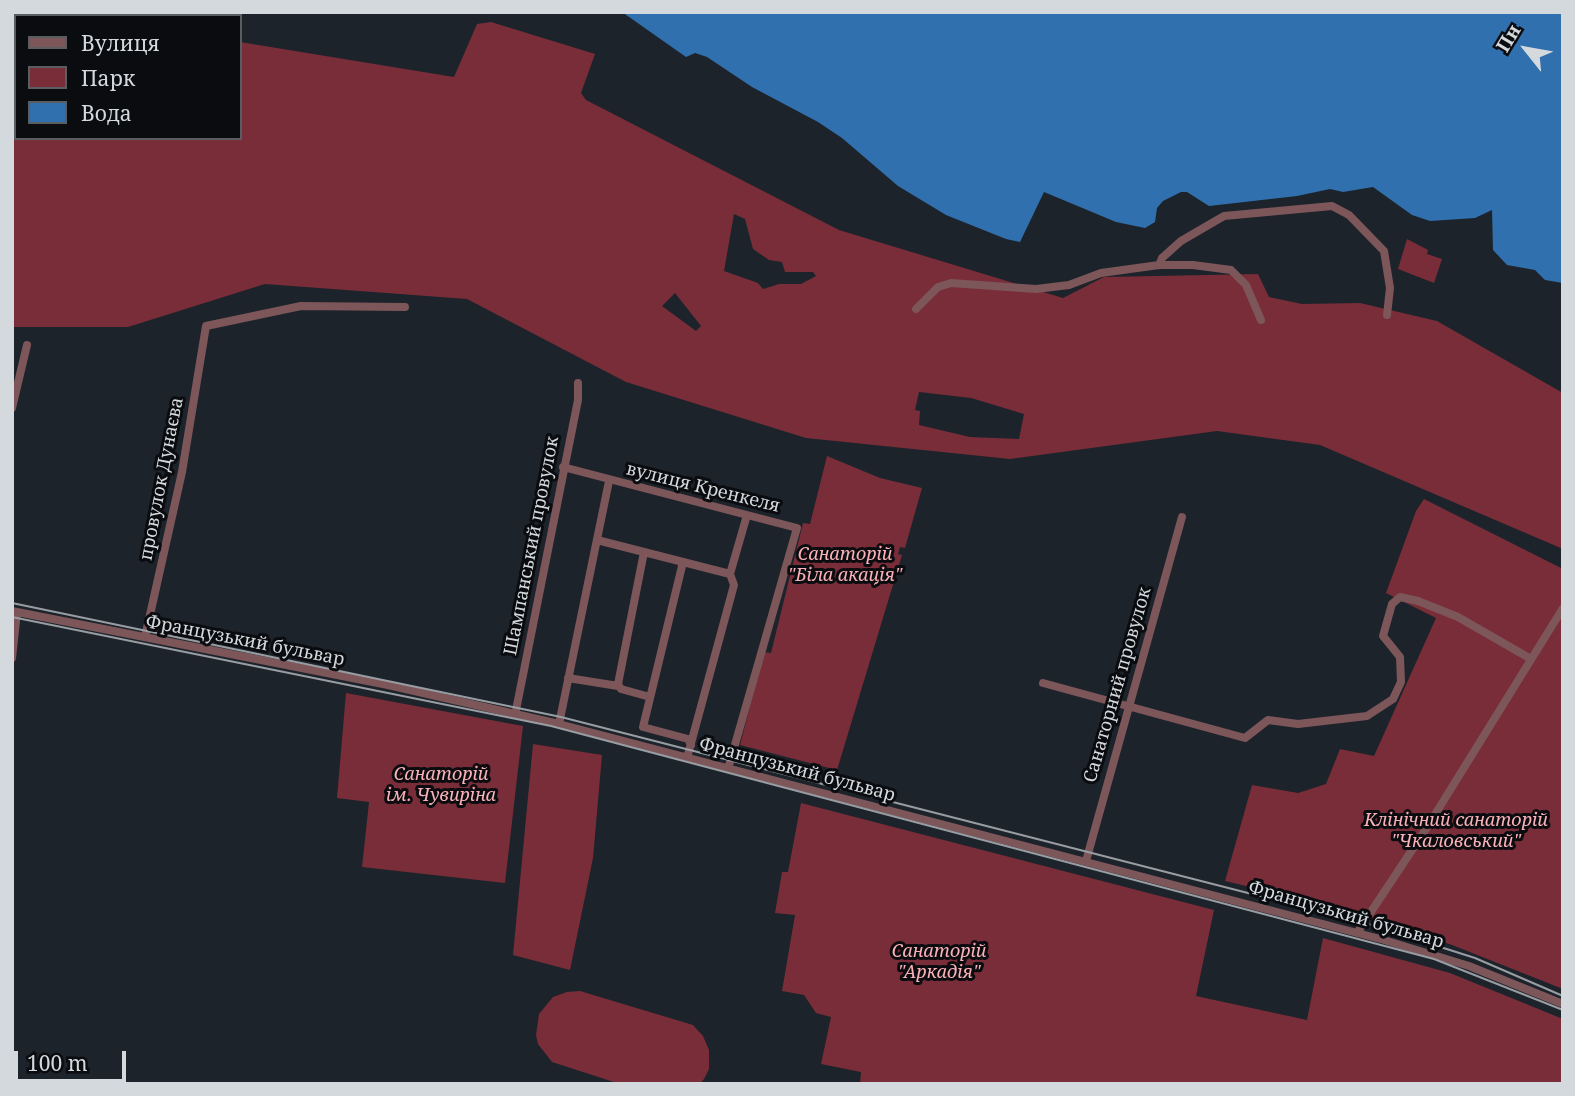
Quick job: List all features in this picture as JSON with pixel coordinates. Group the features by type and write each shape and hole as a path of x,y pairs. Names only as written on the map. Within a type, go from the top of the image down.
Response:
{"street":[{"path":"1159,265 1181,241 1224,216 1332,206 1349,215 1384,251 1391,288 1387,315"},
{"path":"916,309 937,287 951,283 1036,289 1069,285 1101,273 1159,265 1231,270 1246,285 1261,320"},
{"name":"провулок Дунаєва","path":"145,637 182,472 206,326 301,306 405,307"},
{"path":"12,408 27,345"},
{"name":"Шампанський провулок","path":"515,715 578,400 578,383"},
{"name":"вулиця Кренкеля","path":"563,467 797,528 729,769"},
{"path":"559,724 609,481"},
{"path":"687,758 734,585 730,574 747,515"},
{"name":"Санаторний провулок","path":"1086,862 1182,517"},
{"path":"597,540 730,574"},
{"path":"618,686 644,552"},
{"path":"683,562 643,727 688,739 691,745"},
{"path":"1043,683 1245,738 1268,720 1298,724 1367,716 1393,699 1401,681 1402,663 1383,636 1391,604 1400,597 1458,617 1531,659"},
{"path":"1357,933 1426,829 1563,608"},
{"path":"12,658 15,611"},
{"name":"Французький бульвар","path":"15,611 388,685 559,724 1357,933 1469,966 1563,1004"},
{"path":"568,678 618,686 650,697"}],"green space":[{"path":"491,22 595,54 581,93 586,100 839,230 1063,298 1104,277 1258,274 1269,297 1302,304 1360,303 1437,321 1563,393 1563,549 1320,445 1217,431 1010,459 806,438 626,382 467,299 265,284 128,327 12,327 12,104 14,103 14,140 242,140 242,42 454,77 477,24","holes":["734,214 745,219 753,249 769,260 782,262 785,272 813,272 816,276 801,284 779,284 763,289 758,283 724,271","675,293 701,326 696,331 662,306","919,392 971,398 1024,414 1019,439 970,437 919,425 920,411 915,410"]},
{"path":"1407,239 1428,250 1427,254 1442,259 1434,283 1398,269"},
{"name":"Санаторій \"Біла акація\"","path":"827,456 880,478 922,488 905,548 900,547 898,554 902,555 837,770 740,745 764,652 771,653 803,523 810,524"},
{"name":"Клінічний санаторій \"Чкаловський\"","path":"1424,499 1563,569 1563,989 1452,945 1343,909 1225,881 1252,785 1298,793 1326,784 1340,749 1374,756 1436,618 1386,593 1416,511"},
{"name":"Санаторій ім. Чувиріна","path":"346,693 523,726 505,883 362,867 369,802 337,798"},
{"path":"533,744 602,755 593,858 570,970 513,955"},
{"name":"Санаторій \"Аркадія\"","path":"801,803 1214,910 1196,996 1307,1020 1323,938 1450,973 1563,1019 1563,1084 860,1084 861,1072 821,1064 831,1017 816,1013 804,995 782,991 795,915 775,913 782,872 788,872"},
{"path":"580,991 693,1025 703,1036 709,1050 709,1069 704,1079 700,1084 620,1084 552,1062 538,1044 536,1035 539,1014 553,997"}],"water":[{"path":"622,12 1563,12 1563,283 1545,280 1535,270 1507,265 1493,250 1492,210 1475,218 1430,221 1412,215 1373,187 1343,192 1330,189 1297,196 1209,206 1187,192 1181,192 1163,201 1157,208 1155,222 1145,228 1116,222 1044,192 1020,242 1006,239 946,215 898,186 842,138 818,122 752,87 707,57 695,53 686,57"}],"tram line":[{"path":"12,603 561,717 1365,923 1475,958 1563,996"},
{"path":"12,617 551,726 1434,959 1563,1010"}]}
